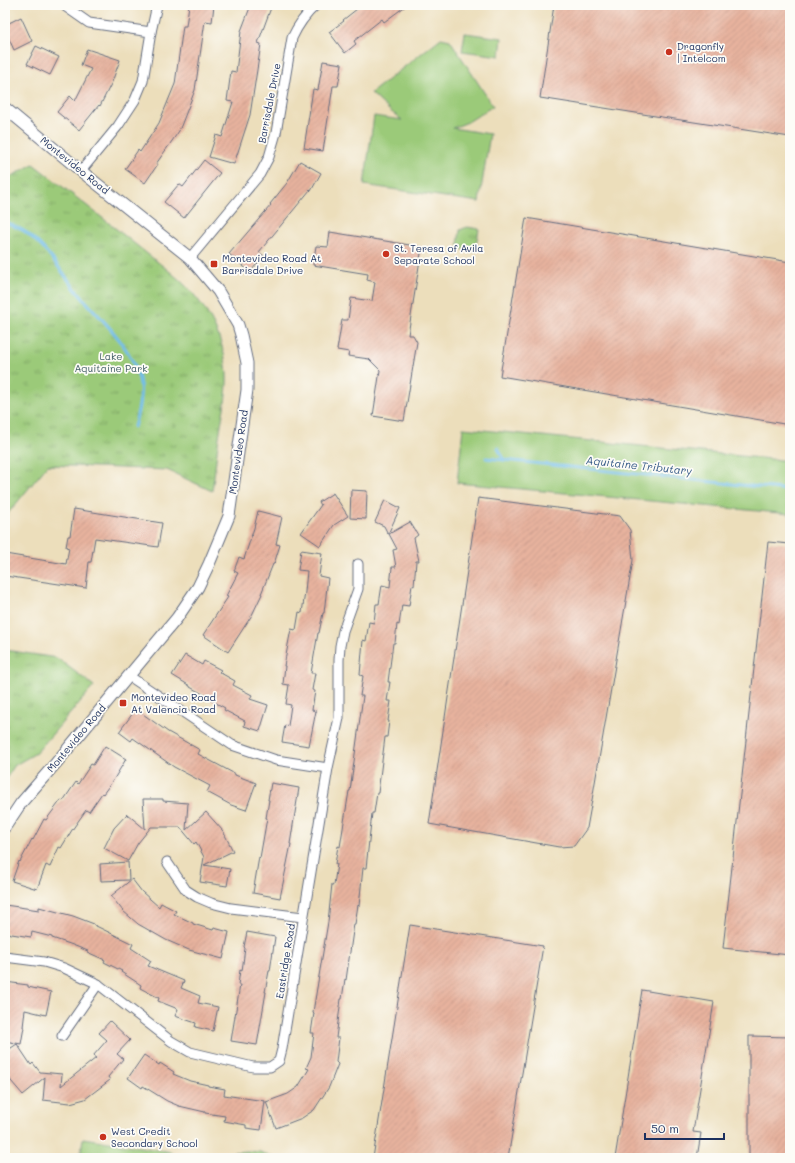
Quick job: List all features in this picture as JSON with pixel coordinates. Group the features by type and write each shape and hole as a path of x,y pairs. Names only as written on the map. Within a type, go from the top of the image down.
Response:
{"street":[{"path":"81,171 118,126 135,100 143,81 157,5"},
{"name":"Barrisdale Drive","path":"190,258 260,174 269,156 276,133 292,38 297,27 316,5"},
{"path":"66,7 89,23 151,32"},
{"name":"Montevideo Road","path":"5,108 190,258 218,292 238,325 247,363 247,390 229,516 198,587 177,618 21,803 5,827"},
{"name":"Eastridge Road","path":"5,957 44,962 64,968 98,984 171,1041 190,1052 253,1067 270,1067 279,1061 328,768 339,718 340,646 343,631 358,589 358,564"},
{"path":"129,676 232,745 276,760 328,768"},
{"path":"167,862 186,890 211,903 231,908 303,917"},
{"path":"62,1036 98,984"}],"green space":[{"path":"465,33 502,38 500,56 462,51"},
{"path":"441,38 450,40 493,106 468,122 453,128 490,134 479,202 364,185 374,116 402,120 371,93"},
{"name":"Lake Aquitaine Park","path":"33,164 174,275 193,294 210,317 224,354 227,374 226,398 212,491 167,470 48,465 5,517 5,180"},
{"path":"467,227 479,229 475,251 463,250 458,245 460,230"},
{"path":"463,428 790,461 790,514 457,483"},
{"path":"5,650 57,658 94,686 36,753 15,765 5,780"},
{"path":"83,1138 172,1152 171,1158 80,1158"},
{"path":"233,1152 260,1152 275,1158 220,1158"}],"building":[{"path":"189,5 214,5 212,22 205,21 195,90 179,131 145,183 125,169 138,150 140,152 159,123 175,84 183,26 186,26"},
{"path":"251,5 272,5 258,43 261,44 250,115 234,164 209,157 216,135 222,137 233,102 227,101 231,71 236,72 241,31"},
{"path":"362,5 407,5 384,22 382,19 354,41 356,44 345,53 329,32"},
{"name":"Dragonfly | Intelcom","path":"554,5 790,5 790,137 540,98"},
{"path":"21,17 32,41 14,50 5,30 5,25"},
{"path":"36,46 59,57 50,75 27,64"},
{"path":"87,49 120,60 112,82 100,106 99,105 79,130 57,112 70,96 75,101 91,69 81,65"},
{"path":"323,61 342,64 338,86 333,86 323,151 304,148 313,89 318,90"},
{"path":"204,160 220,173 184,218 164,202 179,184 183,187"},
{"path":"300,161 321,173 311,191 310,190 259,252 264,256 250,272 229,254 271,205 270,204 287,183"},
{"path":"526,218 790,262 790,425 500,376"},
{"path":"330,232 422,247 408,335 413,335 417,342 404,421 373,416 380,370 369,359 348,356 349,352 337,350 342,320 348,320 351,298 372,301 375,282 367,280 368,274 313,265 316,246 328,247"},
{"path":"351,490 367,491 366,519 350,518"},
{"path":"333,493 348,516 334,525 320,546 301,533 321,505 319,502"},
{"path":"478,498 620,516 630,530 633,560 592,800 587,828 574,846 559,847 429,824"},
{"path":"385,500 400,508 388,534 384,526 375,522"},
{"path":"74,509 162,523 158,547 95,538 91,562 89,562 86,588 5,576 5,554 66,564 69,548 66,547 68,536 70,536"},
{"path":"258,511 282,517 276,544 280,545 262,594 252,615 228,652 203,635 228,597 226,596 238,573 234,571 239,557 244,559"},
{"path":"410,522 418,535 414,538 419,561 416,561 414,586 412,585 409,606 402,605 399,625 397,624 395,643 393,643 388,682 390,682 387,701 391,701 387,737 385,737 378,793 374,813 372,813 366,868 363,868 359,906 358,905 354,924 346,980 345,979 341,999 336,1038 339,1038 336,1062 338,1064 329,1087 314,1110 302,1118 276,1128 266,1102 288,1094 298,1087 309,1069 306,1068 311,1057 314,1033 311,1033 313,1012 328,922 332,884 334,885 338,846 340,847 350,791 363,696 360,696 363,676 360,675 363,640 366,641 369,622 374,623 376,604 379,604 382,585 390,587 392,567 396,567 393,550 397,549 389,534"},
{"path":"768,542 790,544 790,955 723,948"},
{"path":"301,550 322,553 319,576 328,578 324,613 318,633 311,673 315,673 312,690 315,691 312,710 316,711 309,746 282,742 285,725 288,726 291,705 286,704 289,685 283,684 284,666 291,629 296,630 299,612 302,613 305,592 307,571 298,570"},
{"path":"185,655 202,665 204,661 221,670 219,672 235,681 233,685 252,695 250,699 268,705 260,731 244,726 245,721 224,710 225,708 172,675"},
{"path":"136,709 168,732 200,750 198,754 235,775 256,783 246,810 231,805 207,792 210,786 174,767 133,738 131,741 119,732"},
{"path":"105,746 126,759 114,779 89,812 86,810 61,848 59,847 50,867 46,865 37,889 12,881 19,861 20,862 44,819 46,820 61,800 63,801 76,782 78,784 91,764 93,765"},
{"path":"271,783 299,788 291,844 280,898 253,893 267,818"},
{"path":"143,799 163,799 163,801 188,803 186,830 206,812 223,831 233,851 204,865 230,869 227,886 200,882 204,857 196,842 194,844 180,827 151,827 138,843 128,861 104,848 114,828 127,814 145,829"},
{"path":"128,862 129,880 101,881 100,864"},
{"path":"132,879 142,892 159,907 161,903 176,911 174,914 193,924 213,930 214,928 229,932 223,959 189,950 166,940 138,924 123,911 111,896"},
{"path":"5,905 39,910 39,907 73,916 94,924 133,944 131,948 151,961 148,966 184,981 181,988 200,996 198,1003 218,1007 213,1031 195,1027 196,1023 175,1016 178,1009 158,1001 159,998 140,988 141,985 121,972 122,971 104,962 105,960 87,952 88,951 52,937 32,932 31,937 5,933"},
{"path":"410,925 543,946 508,1158 373,1158"},
{"path":"247,932 275,937 257,1045 231,1041 240,985 238,985 240,970 242,971"},
{"path":"5,982 28,985 28,987 51,992 46,1015 25,1010 21,1044 5,1041"},
{"path":"642,990 714,1002 693,1132 701,1133 697,1158 615,1158"},
{"path":"110,1021 130,1040 117,1054 123,1059 108,1077 110,1080 85,1099 70,1103 43,1100 45,1077 23,1095 5,1071 5,1052 17,1044 31,1065 33,1063 40,1072 62,1074 61,1086 96,1058 93,1056 107,1040 99,1033"},
{"path":"749,1036 790,1037 790,1158 749,1158"},
{"path":"144,1055 159,1065 160,1063 174,1072 173,1074 190,1081 225,1089 224,1095 265,1101 261,1130 246,1128 246,1125 224,1121 225,1116 205,1113 179,1106 167,1101 143,1086 142,1088 128,1078"}],"waterway":[{"path":"5,222 24,231 42,247 76,290 122,343 129,354 135,366 140,384 140,403 134,427"},
{"path":"498,448 504,460"},
{"name":"Aquitaine Tributary","path":"486,458 790,490"}],"place":[{"name":"Dragonfly | Intelcom","path":"669,52"},
{"name":"St. Teresa of Avila Separate School","path":"386,254"},
{"name":"Montevideo Road At Barrisdale Drive","path":"214,264"},
{"name":"Montevideo Road At Valencia Road","path":"123,703"},
{"name":"West Credit Secondary School","path":"103,1137"}]}
